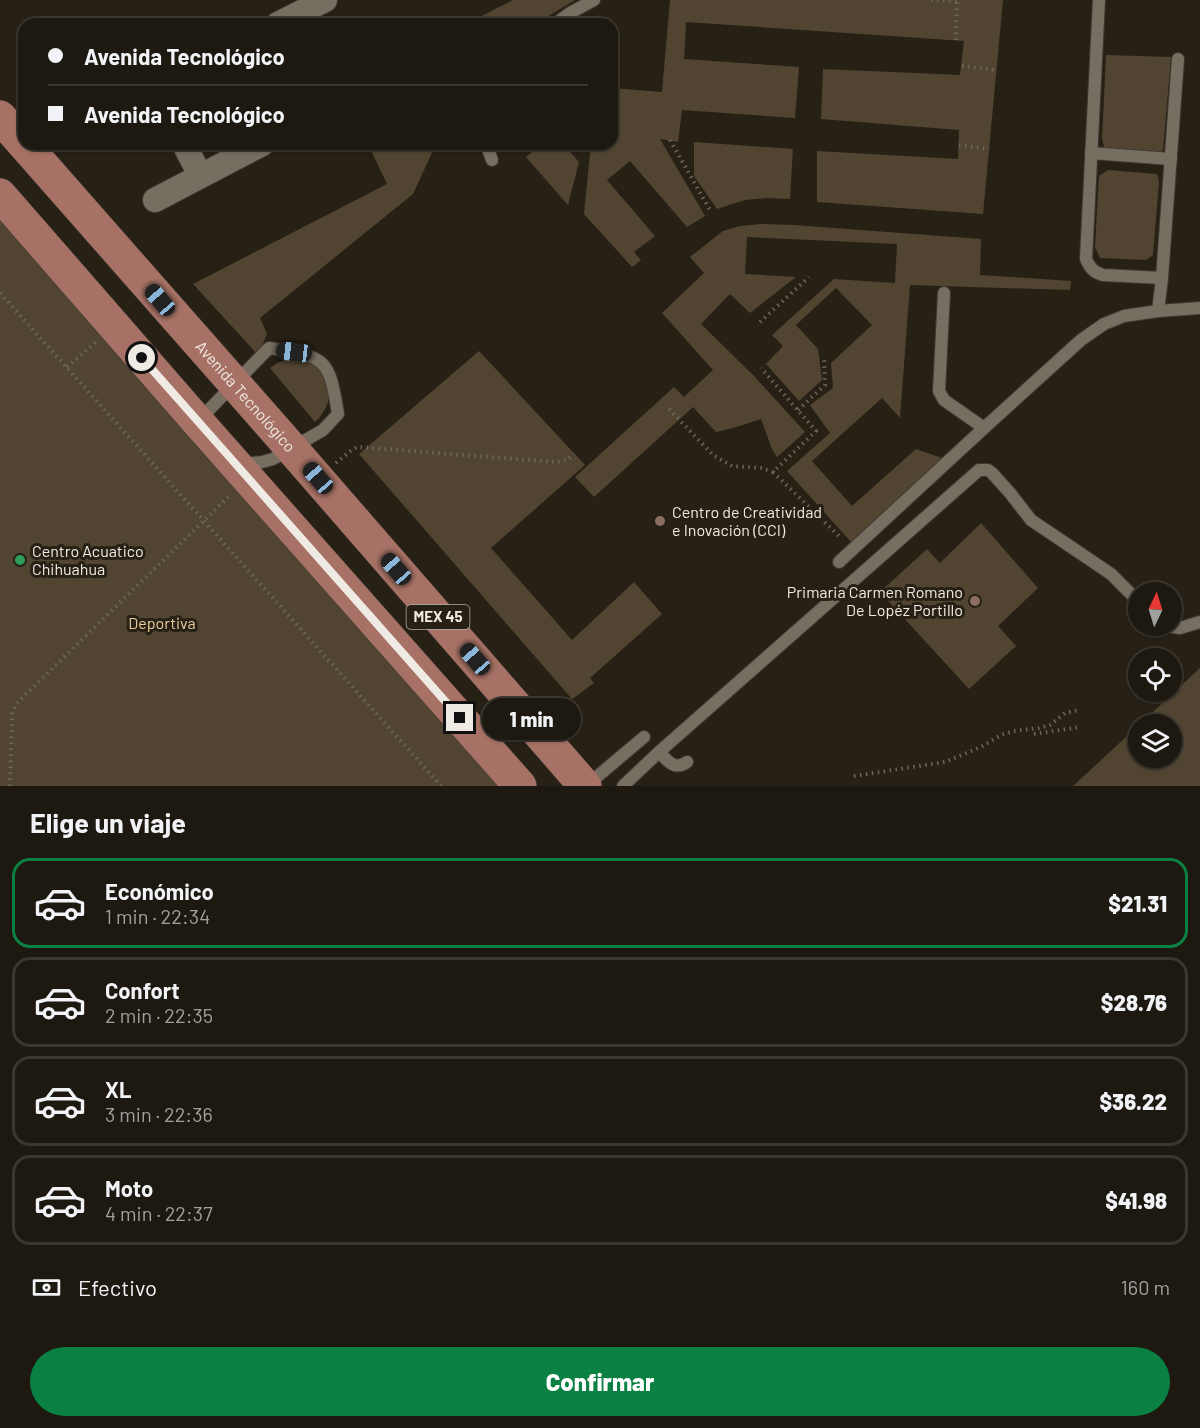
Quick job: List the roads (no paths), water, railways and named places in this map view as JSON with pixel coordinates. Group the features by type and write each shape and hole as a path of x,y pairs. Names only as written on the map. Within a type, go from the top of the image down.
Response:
{"main road":[{"name":"Avenida Tecnológico","path":"0,117 18,133"},
{"name":"Avenida Tecnológico","path":"35,150 235,384 585,786"},
{"name":"MEX 45","path":"0,195 520,786"}],"street":[{"path":"290,18 325,0"},
{"path":"187,150 200,175"},
{"path":"154,200 250,150"}],"lane":[{"path":"563,18 594,0"},
{"path":"1099,0 1086,259 1090,268 1102,275 1161,278"},
{"path":"1158,311 1178,58"},
{"path":"488,150 492,160"},
{"path":"1091,153 1170,159"},
{"path":"944,293 939,390 944,400 984,428"},
{"path":"839,562 1081,340 1104,324 1124,316 1200,308"},
{"path":"197,421 269,348 308,355 319,360 326,367 332,378 338,414 323,430 273,459 242,471"},
{"path":"623,786 979,470 988,470 992,473 1031,520 1110,574 1128,591"},
{"path":"1182,627 1200,622"},
{"path":"585,786 644,738"},
{"path":"659,752 675,766 687,762"}],"place":[{"name":"Centro de Creatividad e Inovación (CCI)","path":"660,521"},
{"name":"Centro Acuatico Chihuahua","path":"20,560"},
{"name":"Primaria Carmen Romano De Lopéz Portillo","path":"975,601"}],"park label":[{"name":"Deportiva","path":"162,623"}]}
